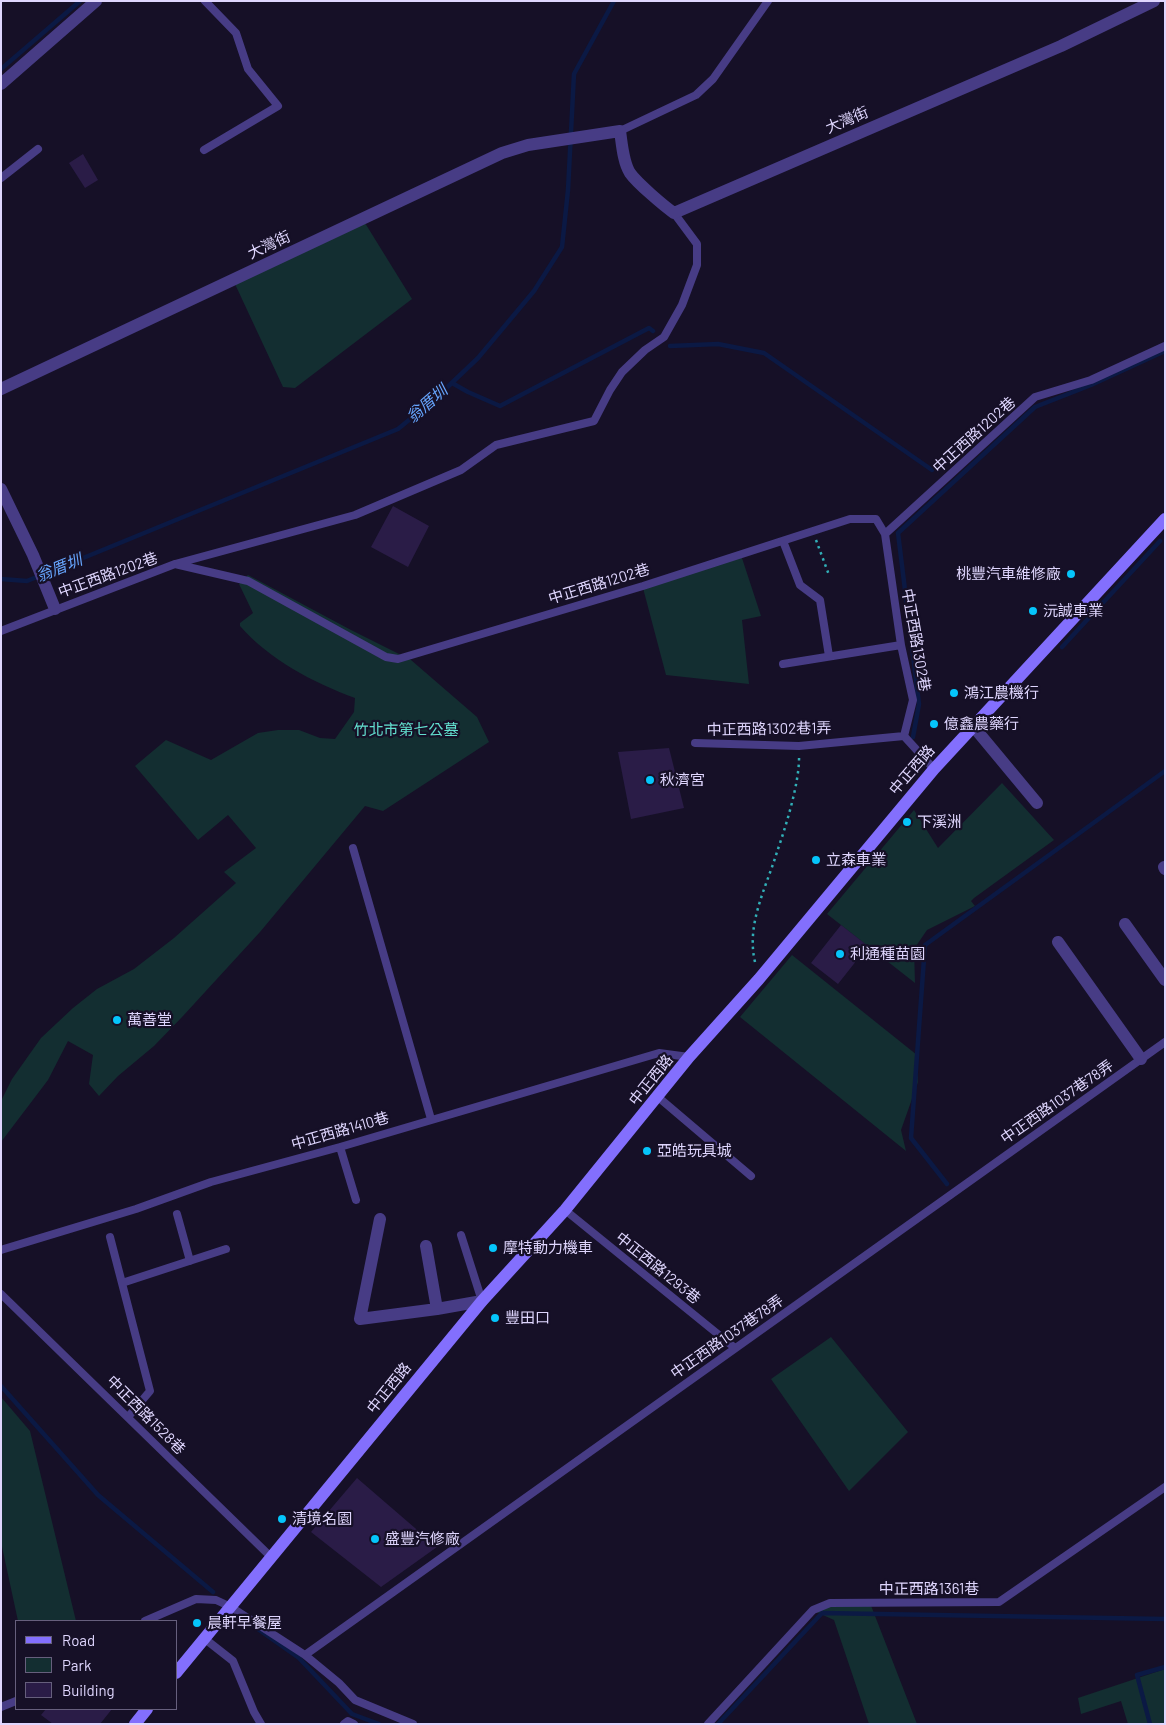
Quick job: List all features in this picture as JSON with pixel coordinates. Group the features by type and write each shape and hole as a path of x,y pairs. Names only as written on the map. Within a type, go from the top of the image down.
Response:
{"main road":[{"name":"中正西路","path":"178,1671 482,1301 565,1210 689,1057 759,978 934,769 1163,525"},
{"path":"135,1724 146,1710"}],"street":[{"path":"1,84 96,1"},
{"name":"大灣街","path":"674,213 1061,46 1154,1"},
{"path":"620,131 625,160 630,173 665,207 674,213"},
{"name":"大灣街","path":"1,389 502,153 528,146 620,131"},
{"path":"1,489 33,555 56,609"},
{"path":"973,726 1036,804"},
{"path":"1125,924 1165,980"},
{"path":"1058,942 1141,1059"},
{"path":"380,1219 360,1319 482,1301"},
{"path":"426,1246 437,1309"}],"lane":[{"path":"204,1 236,33 248,70 278,106 204,150"},
{"path":"620,131 696,95 713,79 768,1"},
{"path":"1,178 38,149"},
{"path":"175,564 355,515 461,470 496,445 594,421 622,372 645,350 664,337 682,305 697,265 697,244 674,213"},
{"name":"中正西路1202巷","path":"1,631 175,564 248,580 386,657 398,659 643,586 850,519 876,519 885,534 1035,397 1091,380 1165,346"},
{"name":"中正西路1302巷","path":"885,534 901,645 913,700 904,736"},
{"path":"783,541 800,585 820,600 829,656"},
{"path":"783,664 901,645"},
{"path":"904,736 934,769"},
{"name":"中正西路1302巷1弄","path":"695,743 799,746 904,736"},
{"path":"353,848 431,1119"},
{"name":"中正西路1037巷78弄","path":"305,1655 1165,1042"},
{"name":"中正西路1410巷","path":"1,1250 136,1208 211,1182 659,1053 689,1057"},
{"path":"658,1097 751,1176"},
{"path":"340,1146 356,1200"},
{"name":"中正西路1293巷","path":"565,1210 735,1348"},
{"path":"177,1214 190,1261"},
{"path":"462,1235 482,1301"},
{"path":"110,1237 150,1391 128,1417"},
{"path":"122,1283 226,1249"},
{"name":"中正西路1528巷","path":"1,1294 271,1557"},
{"name":"中正西路1361巷","path":"708,1724 813,1610 830,1603 999,1602 1165,1487"},
{"path":"147,1620 196,1599 216,1600 231,1607 305,1655 339,1683 355,1700 413,1724"},
{"path":"205,1639 233,1662 261,1724"},
{"path":"1,1707 15,1701"},
{"path":"344,1724 348,1721 354,1724"}],"path":[{"path":"813,531 829,575"},
{"path":"759,978 753,951 753,929 761,897 778,851 792,798 799,767 799,746"}],"green space":[{"path":"365,223 412,299 295,388 283,387 235,284"},
{"path":"741,555 761,616 742,620 749,684 666,675 643,588"},
{"name":"竹北市第七公墓","path":"248,575 411,660 477,717 489,742 383,811 365,806 260,932 183,1016 154,1046 118,1076 99,1096 89,1084 93,1055 68,1041 48,1080 1,1142 1,1101 12,1079 41,1038 73,1008 97,989 134,969 174,938 236,883 224,872 256,848 228,815 198,840 135,766 166,740 211,760 258,733 278,730 299,730 320,738 335,739 354,712 355,698 323,685 278,660 240,626 240,623 253,613 239,584"},
{"path":"1002,783 1054,840 974,898 971,901 975,906 927,930 914,949 915,983 827,914 914,810 938,848"},
{"path":"792,955 917,1055 918,1082 901,1130 906,1151 740,1017"},
{"path":"831,1337 908,1432 849,1491 771,1379"},
{"path":"1,1397 30,1431 76,1620 18,1620 1,1542"},
{"path":"832,1603 870,1603 917,1724 869,1724 834,1620 814,1611"},
{"path":"1165,1669 1164,1724 1128,1724 1121,1701 1081,1714 1078,1698"}],"building":[{"path":"83,154 98,180 85,188 69,163"},
{"path":"393,506 429,526 408,567 371,547"},
{"name":"秋濟宮","path":"669,748 684,808 631,819 618,752"},
{"name":"利通種苗園","path":"841,925 868,946 838,984 811,963"},
{"name":"盛豐汽修廠","path":"357,1478 437,1547 381,1587 311,1532"},
{"path":"45,1710 111,1710 100,1724 53,1724 41,1715"}],"waterway":[{"path":"1,69 80,1"},
{"name":"翁厝圳","path":"1,579 27,581 398,429 437,397 478,358 534,291 562,247 568,190 574,74 614,1"},
{"path":"452,383 500,406 649,328 653,331"},
{"path":"670,346 718,344 764,353 932,470"},
{"path":"913,737 919,704 898,533 1035,407 1091,385 1165,351"},
{"path":"1062,647 1160,541"},
{"path":"947,1184 911,1138 925,945 1165,771"},
{"path":"1,1386 98,1495 213,1592"},
{"path":"718,1724 822,1613 1165,1619"},
{"path":"255,1627 299,1658 352,1714 379,1724"},
{"path":"1150,1724 1137,1675 1165,1667"}],"place":[{"name":"桃豐汽車維修廠","path":"1071,574"},
{"name":"沅誠車業","path":"1033,611"},
{"name":"鴻江農機行","path":"954,693"},
{"name":"億鑫農藥行","path":"934,724"},
{"name":"秋濟宮","path":"650,780"},
{"name":"下溪洲","path":"907,822"},
{"name":"立森車業","path":"816,860"},
{"name":"利通種苗園","path":"840,954"},
{"name":"萬善堂","path":"117,1020"},
{"name":"亞皓玩具城","path":"647,1151"},
{"name":"摩特動力機車","path":"493,1248"},
{"name":"豐田口","path":"495,1318"},
{"name":"清境名園","path":"282,1519"},
{"name":"盛豐汽修廠","path":"375,1539"},
{"name":"晨軒早餐屋","path":"197,1623"}]}
